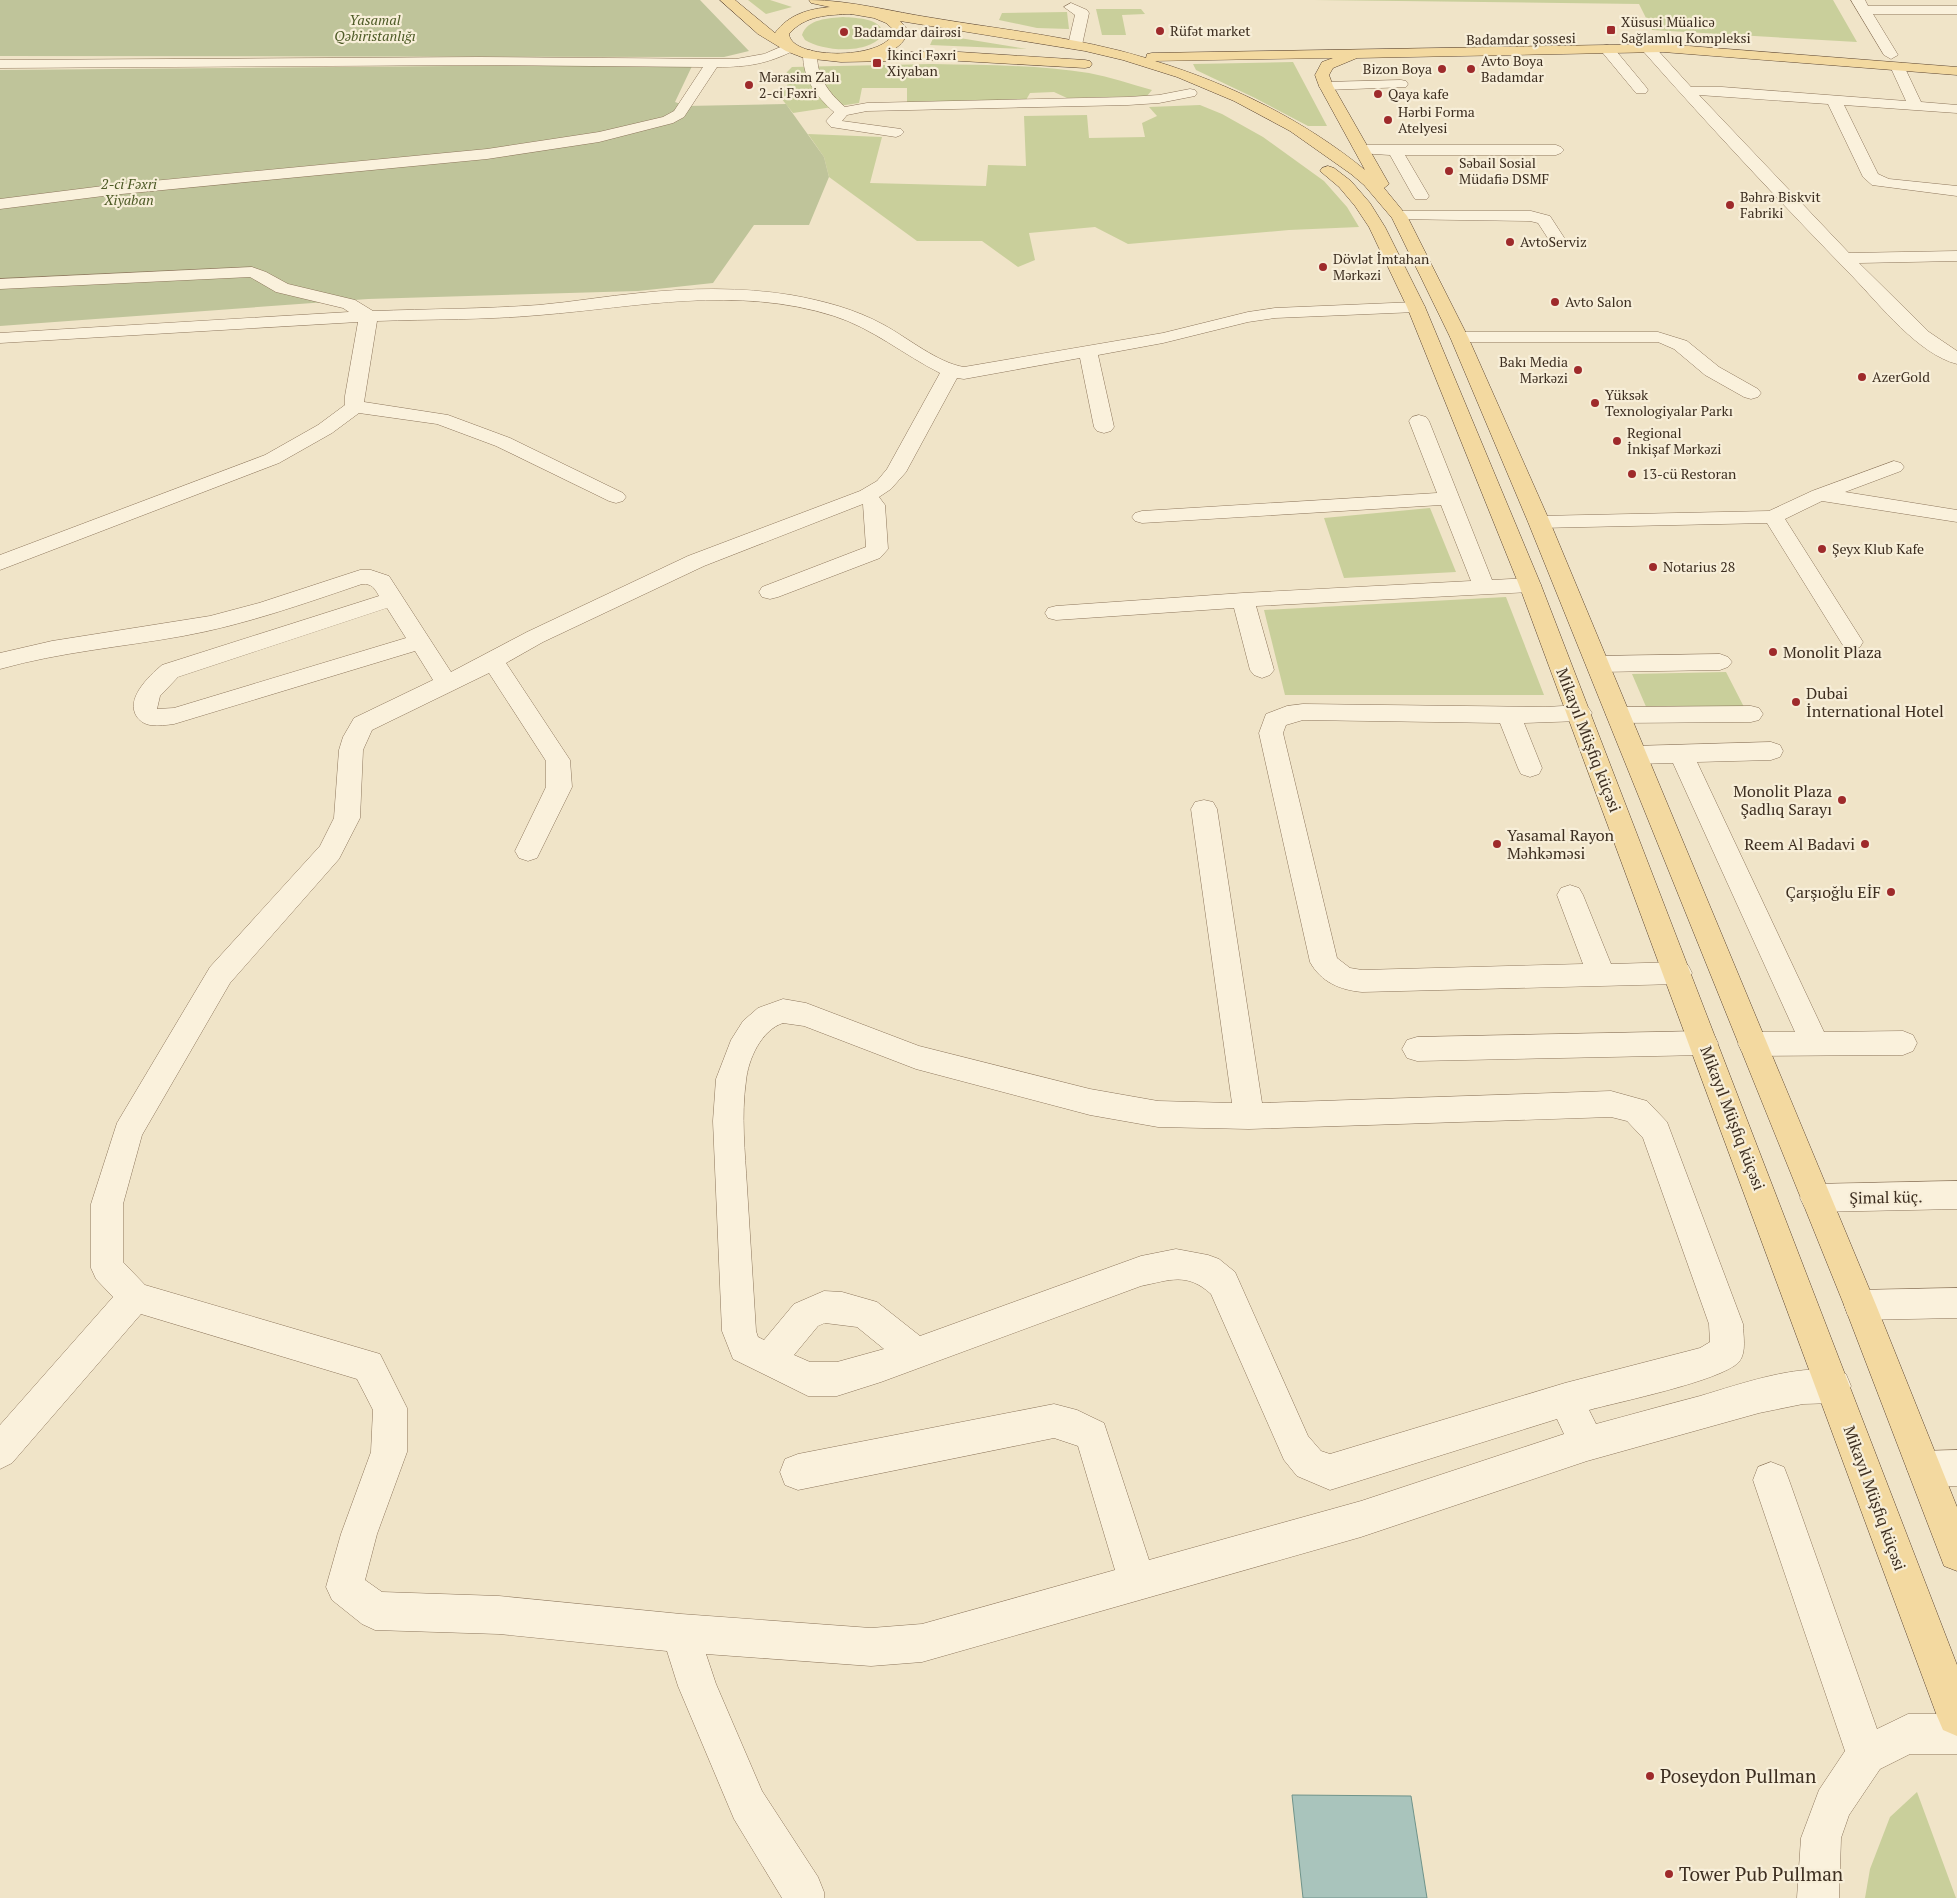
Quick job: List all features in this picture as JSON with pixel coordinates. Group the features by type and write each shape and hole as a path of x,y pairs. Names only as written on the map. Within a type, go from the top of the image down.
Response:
{"main road":[{"path":"727,0 764,31 790,48 810,54 841,57 1127,57"},
{"path":"816,0 870,12 1060,38 1080,46 1156,65 1214,86 1295,128 1357,171 1370,182 1399,216"},
{"path":"790,48 783,40 782,32 787,25 798,18 832,11 870,12 896,23 901,30 899,38 892,45 878,52 841,57"},
{"name":"Badamdar şossesi","path":"1127,57 1606,49 1643,42"},
{"name":"Badamdar şossesi","path":"1080,46 1643,42 1894,61 1957,71"},
{"path":"1361,54 1340,59 1326,65 1322,75 1326,86 1399,216 1459,337 1539,522 1860,1305 1941,1468 1957,1553"},
{"name":"Mikayıl Müşfiq küçəsi","path":"941,56 1085,64 1120,72 1190,93 1247,117 1311,158 1346,184 1362,203 1377,227 1416,306 1580,713 1957,1716"},
{"name":"Badamdar şossesi","path":"1894,61 1957,60"}],"street":[{"path":"1861,5 1907,12 1957,16"},
{"path":"1861,5 1894,61 1916,106"},
{"path":"1069,7 1082,13 1080,46"},
{"path":"1907,12 1919,9 1957,10"},
{"path":"1643,42 1718,128 1845,258 1918,331 1936,346 1957,358"},
{"path":"0,64 469,61 712,64 756,62 790,48"},
{"path":"1606,49 1641,90"},
{"path":"810,54 810,65 816,84 823,95 842,112"},
{"path":"0,204 112,190 487,154 599,137 668,120 679,114 712,64"},
{"path":"1326,86 1401,84"},
{"path":"1686,91 1722,91 1957,110"},
{"path":"896,132 836,124 834,121 842,112 860,108 1159,100 1190,93"},
{"path":"1834,100 1871,177 1878,182 1889,184 1957,191"},
{"path":"1363,150 1556,150"},
{"path":"1395,150 1421,196"},
{"path":"1399,216 1531,216 1544,220 1557,239"},
{"path":"1845,258 1957,256"},
{"path":"0,284 252,272 262,275 273,284 282,288 349,304 369,316"},
{"path":"0,338 369,316 524,311 683,294 749,296 805,304 840,312 861,320 951,371 973,372 1162,338 1248,317 1275,313 1416,306"},
{"path":"355,407 353,394 358,382 364,332 369,316"},
{"path":"1459,337 1658,338 1673,340 1683,345 1709,369 1751,393"},
{"path":"1088,351 1104,427"},
{"path":"951,371 896,472 884,485 867,495 696,561 535,637 493,662 364,724 355,737 351,750 347,818 330,852 220,976 128,1132 107,1204 107,1268 135,1297 368,1366 390,1408 389,1452 359,1534 345,1587 375,1611 500,1615 681,1633 871,1647 922,1643 1361,1520 1588,1444 1759,1396 1803,1387 1834,1386"},
{"path":"0,563 272,459 340,420 355,407 441,419 503,442 616,497"},
{"path":"1419,421 1484,587"},
{"path":"1539,522 1773,517 1820,495 1894,467"},
{"path":"770,592 872,553 877,548 875,505 867,495"},
{"path":"1820,495 1957,516"},
{"path":"1142,517 1449,498"},
{"path":"1773,517 1852,642"},
{"path":"0,661 210,623 260,610 360,577 371,577 381,581 447,684"},
{"path":"1056,613 1244,600 1530,585"},
{"path":"392,599 170,671 160,679 148,697 145,706 146,711 152,717 174,716 420,642"},
{"path":"1244,600 1262,670"},
{"path":"163,631 170,671"},
{"path":"493,662 558,760 559,786 528,851"},
{"path":"1598,664 1720,662"},
{"path":"1580,713 1303,712 1287,714 1275,720 1272,733 1324,962 1333,974 1348,980 1362,981 1678,974"},
{"path":"1509,714 1530,768"},
{"path":"1618,715 1751,714"},
{"path":"1634,755 1771,751"},
{"path":"1680,754 1815,1043"},
{"path":"1204,810 1249,1116"},
{"path":"1570,895 1602,976"},
{"path":"784,1012 806,1015 916,1057 1090,1102 1158,1114 1249,1116 1612,1104 1636,1110 1656,1131 1726,1324 1727,1350 1707,1362 1565,1400 1330,1472 1309,1464 1296,1448 1224,1283 1208,1270 1176,1264 1141,1271 916,1353 837,1379 808,1379 768,1360 745,1348 739,1331 728,1121 731,1079 741,1049 753,1029 768,1016 784,1012"},
{"path":"1417,1049 1704,1043"},
{"path":"1752,1044 1903,1043"},
{"name":"Şimal küç.","path":"1816,1198 1957,1195"},
{"path":"0,1451 135,1297"},
{"path":"1860,1305 1957,1303"},
{"path":"768,1360 806,1315 824,1307 865,1312 916,1353"},
{"path":"1565,1400 1588,1444"},
{"path":"798,1472 1054,1421 1077,1426 1092,1435 1138,1583"},
{"path":"1771,1480 1866,1755"},
{"path":"681,1633 697,1686 748,1805 803,1892 803,1898"},
{"path":"1818,1898 1821,1838 1833,1804 1866,1755 1908,1734 1957,1734"}],"green space":[{"name":"Yasamal Qəbiristanlığı","path":"0,0 700,0 749,51 724,57 0,56"},
{"path":"748,0 770,0 792,7 766,14"},
{"path":"1314,0 1833,0 1857,42 1652,30 1639,4"},
{"path":"1096,9 1141,9 1145,14 1122,15 1126,35 1102,35"},
{"path":"1067,12 1069,29 1037,28 999,20 1002,13"},
{"name":"Badamdar dairəsi","path":"843,17 873,22 884,33 878,40 869,45 847,49 835,49 813,44 805,40 802,35 809,26 819,20"},
{"path":"935,34 1027,49 930,45"},
{"path":"1293,62 1327,126 1308,126 1196,70 1193,64"},
{"name":"2-ci Fəxri Xiyaban","path":"693,64 675,102 686,106 786,104 824,157 829,177 809,225 754,225 713,283 638,291 368,299 0,326 0,70"},
{"path":"932,64 1069,70 1105,76 1152,90 1147,96 1067,98 1054,92 1030,93 1026,100 907,102 907,88 862,88 859,103 793,113 781,98 789,81 779,80 792,67"},
{"path":"1200,105 1222,114 1263,137 1324,181 1347,207 1359,227 1289,230 1128,244 1095,227 1029,233 1035,260 1018,267 982,241 917,241 829,177 824,157 808,134 882,137 870,183 986,186 988,165 1026,166 1024,116 1087,115 1089,138 1145,137 1142,123 1157,116 1149,107"},
{"path":"1430,508 1456,572 1344,578 1324,518"},
{"path":"1506,597 1544,695 1285,695 1264,610"},
{"path":"1726,672 1744,707 1647,709 1632,674"},
{"path":"1917,1792 1956,1898 1865,1898 1870,1869 1890,1817"}],"water":[{"path":"1292,1795 1411,1796 1427,1898 1303,1898"}],"place":[{"name":"Xüsusi Müalicə Sağlamlıq Kompleksi","path":"1611,30"},
{"name":"Rüfət market","path":"1160,31"},
{"name":"Badamdar dairəsi","path":"844,32"},
{"name":"İkinci Fəxri Xiyaban","path":"877,63"},
{"name":"Bizon Boya","path":"1442,69"},
{"name":"Avto Boya Badamdar","path":"1471,69"},
{"name":"Mərasim Zalı 2-ci Fəxri","path":"749,85"},
{"name":"Qaya kafe","path":"1378,94"},
{"name":"Hərbi Forma Atelyesi","path":"1388,120"},
{"name":"Səbail Sosial Müdafiə DSMF","path":"1449,171"},
{"name":"Bəhrə Biskvit Fabriki","path":"1730,205"},
{"name":"AvtoServiz","path":"1510,242"},
{"name":"Dövlət İmtahan Mərkəzi","path":"1323,267"},
{"name":"Avto Salon","path":"1555,302"},
{"name":"Bakı Media Mərkəzi","path":"1578,370"},
{"name":"AzerGold","path":"1862,377"},
{"name":"Yüksək Texnologiyalar Parkı","path":"1595,403"},
{"name":"Regional İnkişaf Mərkəzi","path":"1617,441"},
{"name":"13-cü Restoran","path":"1632,474"},
{"name":"Şeyx Klub Kafe","path":"1822,549"},
{"name":"Notarius 28","path":"1653,567"},
{"name":"Monolit Plaza","path":"1773,652"},
{"name":"Dubai İnternational Hotel","path":"1796,702"},
{"name":"Monolit Plaza Şadlıq Sarayı","path":"1842,800"},
{"name":"Yasamal Rayon Məhkəməsi","path":"1497,844"},
{"name":"Reem Al Badavi","path":"1865,844"},
{"name":"Çarşıoğlu EİF","path":"1891,892"},
{"name":"Poseydon Pullman","path":"1650,1776"},
{"name":"Tower Pub Pullman","path":"1669,1874"}]}
